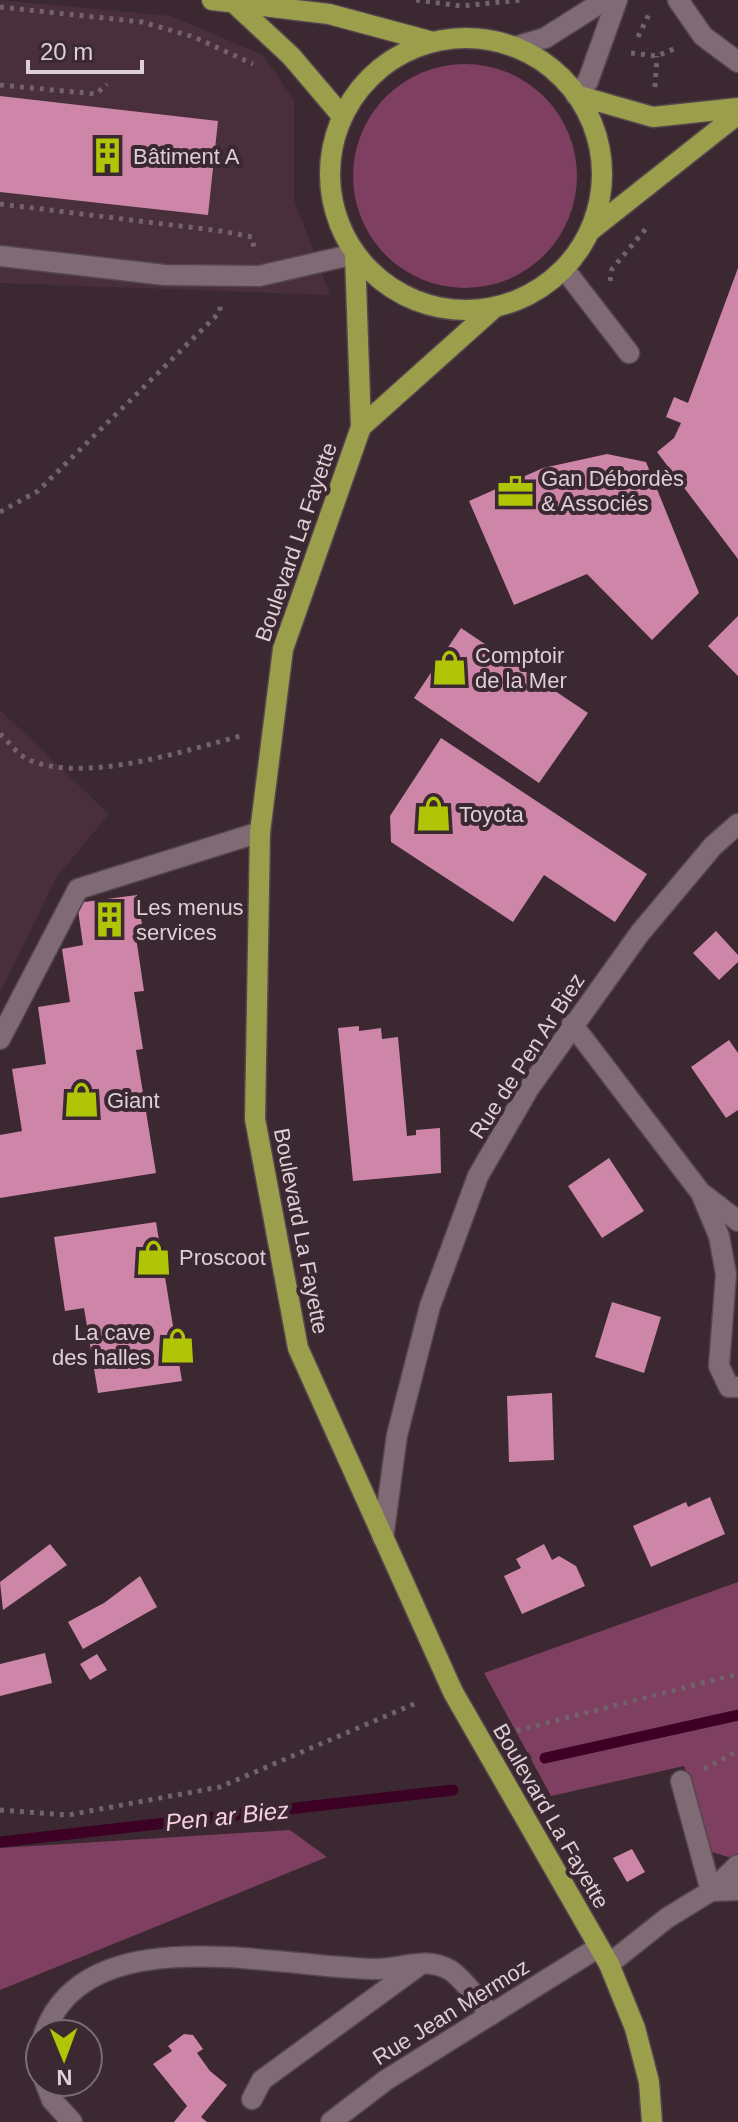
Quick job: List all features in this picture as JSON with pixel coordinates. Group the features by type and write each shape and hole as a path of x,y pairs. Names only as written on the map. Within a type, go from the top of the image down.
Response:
{"main road":[{"path":"212,0 329,14 433,42"},
{"path":"235,2 291,56 342,116"},
{"path":"474,38 514,47 556,72 576,95 594,127 602,161 601,197 590,231 565,270 542,287 494,308 455,310 417,301 382,282 355,254 335,220 330,184 332,149 342,116 364,83 396,57 433,42 474,38"},
{"path":"576,95 653,117 738,111"},
{"path":"590,231 738,111"},
{"name":"Boulevard La Fayette","path":"355,254 361,427 283,649 260,832 255,1119 298,1348 453,1692 604,1955 635,2028 649,2082 652,2122"},
{"name":"Boulevard La Fayette","path":"361,427 494,308"}],"street":[{"path":"514,47 545,38 605,0"},
{"path":"576,95 588,81 617,0"},
{"path":"678,0 703,36 738,62"},
{"path":"0,256 165,275 259,276 355,254"},
{"path":"565,270 629,353"},
{"name":"Rue de Pen Ar Biez","path":"383,1538 397,1435 430,1306 478,1176 529,1088 572,1024 640,933 713,846 738,824"},
{"path":"0,1039 78,889 260,832"},
{"path":"572,1024 701,1193 719,1236 726,1274 719,1366 729,1387 738,1387"},
{"path":"701,1193 738,1221"},
{"path":"681,1781 711,1891 738,1890"},
{"name":"Rue Jean Mermoz","path":"331,2122 386,2080 491,2015 604,1955 711,1891 738,1865"},
{"path":"50,2018 52,2011 84,1979 126,1963 191,1957 379,1969 424,1962 450,1971 491,2015"},
{"path":"252,2099 262,2080 424,1962"},
{"path":"51,2098 72,2122"}],"path":[{"path":"416,0 461,6 521,0"},
{"path":"0,7 142,22 194,37 261,67"},
{"path":"654,99 657,56"},
{"path":"0,85 96,94 107,84"},
{"path":"0,204 252,237 259,276"},
{"path":"602,320 612,269 653,221"},
{"path":"0,512 38,491 220,312 219,276"},
{"path":"0,734 25,758 61,768 153,760 273,728"},
{"path":"506,1733 738,1674"},
{"path":"0,1810 68,1815 220,1787 414,1704"}],"shaded area":[{"path":"0,0 171,16 263,55 294,100 294,199 330,295 0,283"},
{"path":"465,64 508,72 544,97 569,133 577,176 569,219 544,255 508,280 465,288 422,280 386,255 361,219 353,176 361,133 386,97 422,72"},
{"path":"0,710 109,814 56,878 0,993"},
{"path":"738,1582 738,1860 712,1852 684,1766 551,1796 484,1673"},
{"path":"290,1830 327,1857 0,1990 0,1848"}],"building":[{"name":"Bâtiment A","path":"0,96 218,121 208,215 0,192"},
{"path":"738,268 738,559 657,452 674,438 681,423 666,417 674,397 688,403"},
{"path":"607,454 646,462 699,593 652,640 587,574 514,605 469,501 543,468"},
{"path":"738,616 738,676 708,646"},
{"path":"461,628 588,713 539,783 414,698"},
{"path":"441,738 647,874 615,922 544,875 513,922 391,842 390,816"},
{"path":"137,895 144,936 136,937 144,991 134,992 143,1049 136,1050 156,1173 0,1198 0,1135 22,1131 12,1069 46,1064 38,1007 70,1002 62,949 83,945 77,903"},
{"path":"716,931 738,955 738,962 719,980 693,953"},
{"path":"359,1026 359,1031 381,1028 382,1039 398,1037 407,1136 416,1135 416,1130 440,1128 441,1173 353,1181 338,1028"},
{"path":"729,1040 738,1053 738,1110 726,1118 691,1067"},
{"path":"609,1158 644,1211 602,1238 568,1186"},
{"path":"156,1222 182,1381 98,1393 84,1308 65,1311 54,1237"},
{"path":"612,1302 661,1317 644,1373 595,1357"},
{"path":"552,1393 554,1460 509,1462 507,1396"},
{"path":"710,1497 725,1534 651,1567 633,1526 686,1502 688,1507"},
{"path":"50,1544 67,1565 3,1610 0,1582"},
{"path":"544,1544 552,1560 559,1556 576,1566 585,1586 522,1614 504,1576 521,1568 516,1559"},
{"path":"140,1576 157,1607 83,1649 68,1622 104,1603"},
{"path":"45,1653 52,1683 0,1696 0,1664"},
{"path":"97,1654 107,1670 90,1680 80,1664"},
{"path":"632,1849 645,1872 627,1882 613,1858"},
{"path":"184,2034 193,2035 203,2049 197,2053 210,2071 227,2085 201,2117 207,2122 174,2122 187,2106 153,2064 172,2051 168,2046"}],"waterway":[{"name":"Pen ar Biez","path":"545,1758 738,1715"},
{"name":"Pen ar Biez","path":"0,1842 453,1790"}],"place":[{"name":"Bâtiment A","path":"107,156"},
{"name":"Gan Débordès & Associés","path":"515,491"},
{"name":"Comptoir de la Mer","path":"449,668"},
{"name":"Toyota","path":"433,814"},
{"name":"Les menus services","path":"110,920"},
{"name":"Giant","path":"81,1100"},
{"name":"Proscoot","path":"153,1257"},
{"name":"La cave des halles","path":"177,1345"}]}
